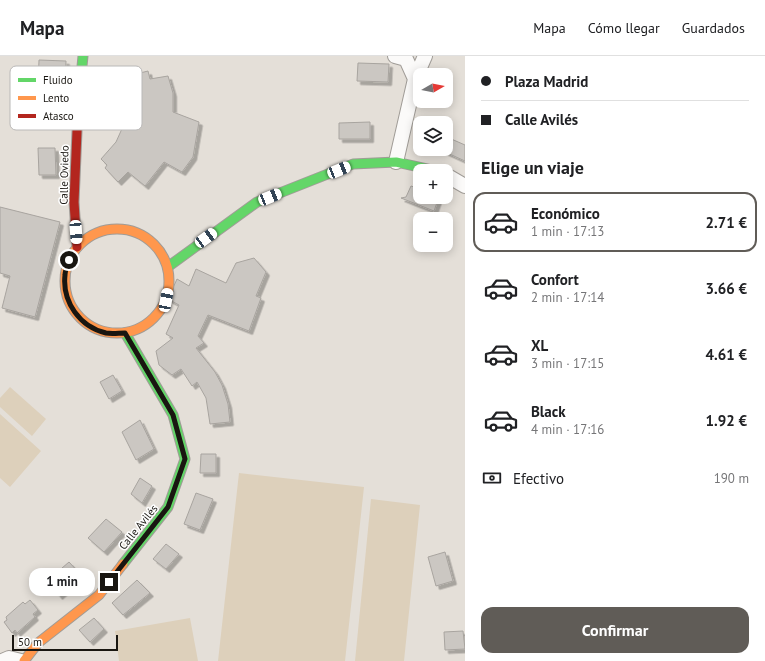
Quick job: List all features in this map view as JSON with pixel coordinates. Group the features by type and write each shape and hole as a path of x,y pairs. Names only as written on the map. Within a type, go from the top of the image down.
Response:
{"street":[{"name":"Calle Oviedo","path":"82,66 83,56"},
{"path":"396,56 406,59 413,75"},
{"path":"420,68 425,56"},
{"path":"396,162 413,88"},
{"name":"Calle Oviedo","path":"77,130 74,202 77,247"},
{"path":"169,266 257,202 353,164 396,162 413,166"},
{"path":"453,179 465,186"},
{"path":"119,229 134,232 148,239 159,251 169,266 169,282 166,300 156,316 142,327 125,333 107,333 92,328 80,318 70,306 65,291 65,275 69,260 77,247 89,237 104,230 119,229"},
{"name":"Calle Avilés","path":"23,661 38,643 99,595 168,507 185,459 173,415 125,333"},
{"path":"2,661 9,658 23,661"}],"shaded area":[{"path":"10,387 46,419 32,436 0,407 0,398"},
{"path":"0,414 41,451 10,487 0,478"},
{"path":"239,473 364,487 345,661 218,661"},
{"path":"371,499 420,505 404,661 355,661"},
{"path":"190,618 198,661 119,661 115,631"}],"building":[{"path":"39,60 66,61 66,66 39,66"},
{"path":"358,63 389,64 388,82 357,81"},
{"path":"148,71 150,79 168,76 173,93 173,112 199,122 193,157 182,172 164,162 145,186 128,172 118,182 105,168 107,165 101,159 116,142 121,130 142,130 142,72"},
{"path":"370,122 370,139 339,139 339,123"},
{"path":"453,140 465,145 465,161 453,156"},
{"path":"38,148 55,148 56,175 39,175"},
{"path":"411,186 413,187 413,203 401,198 406,197"},
{"path":"416,204 436,204 434,211"},
{"path":"0,207 60,222 35,317 2,308 10,276 0,273"},
{"path":"254,258 266,272 256,296 261,298 249,331 208,315 198,336 204,343 196,348 215,372 222,385 228,404 230,422 210,424 206,398 197,382 192,386 181,369 172,375 159,365 156,351 173,338 166,334 179,305 168,299 177,279 189,286 196,269 226,283 236,263"},
{"path":"113,375 122,391 109,399 100,382"},
{"path":"140,420 154,449 136,460 122,432"},
{"path":"201,454 216,454 216,473 200,473"},
{"path":"140,478 152,486 142,503 131,494"},
{"path":"196,493 213,499 200,530 184,524"},
{"path":"106,519 122,532 104,552 88,538"},
{"path":"166,544 179,554 166,569 153,559"},
{"path":"445,552 453,581 436,586 428,557"},
{"path":"69,562 82,576 59,596 47,581"},
{"path":"137,580 150,593 123,615 112,603"},
{"path":"30,600 38,610 33,614 35,617 17,633 15,630 12,633 4,622 7,620 6,617 23,602 25,604"},
{"path":"94,618 104,629 90,642 79,630"},
{"path":"463,631 465,649 445,650 444,632"}],"traffic: fast":[{"path":"82,66 83,56"},
{"path":"169,266 257,202 353,164 396,162 413,166"},
{"path":"123,564 168,507 185,459 173,415 125,333"}],"traffic: slow":[{"path":"117,229 137,233 154,244 165,261 169,281 165,301 154,318 137,329 117,333 97,329 80,318 69,301 65,281 69,261 80,244 97,233 117,229"},
{"path":"24,661 38,643 99,595 123,564"}],"traffic: jam":[{"path":"77,130 74,202 77,247"}],"route":[{"path":"69,260 65,275 65,291 70,306 80,318 92,328 107,333 125,333 173,415 185,459 168,507 109,582"}]}
